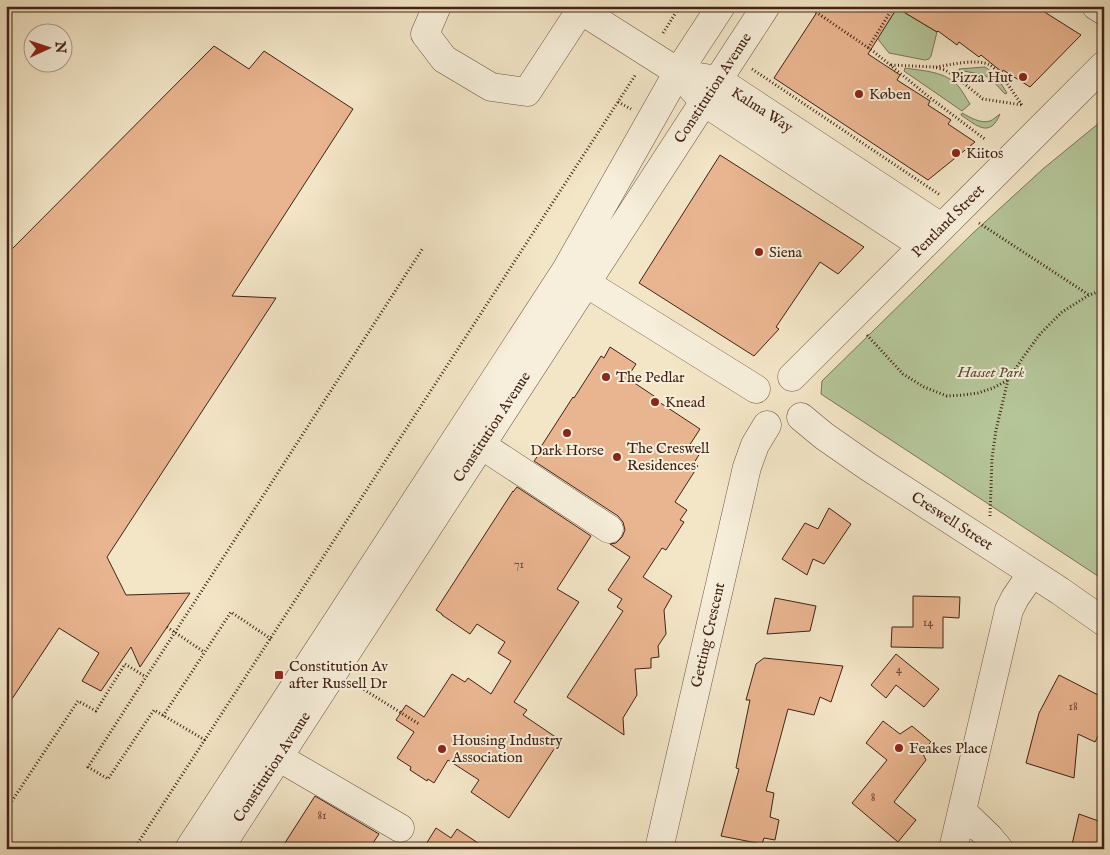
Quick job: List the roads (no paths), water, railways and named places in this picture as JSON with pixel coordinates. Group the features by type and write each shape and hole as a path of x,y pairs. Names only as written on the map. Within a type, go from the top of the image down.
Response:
{"street":[{"path":"437,6 425,34 444,59 491,87 527,92 577,8 678,72"},
{"name":"Constitution Avenue","path":"219,849 270,755 471,438 678,72 721,6"},
{"name":"Constitution Avenue","path":"471,438 586,283 766,6"},
{"path":"1096,6 1104,11"},
{"name":"Pentland Street","path":"792,377 1104,65"},
{"name":"Kalma Way","path":"678,72 711,91 932,237"},
{"path":"586,283 756,388"},
{"path":"775,374 784,374 792,377 803,387 806,395 807,403 801,418 789,427 774,428 767,425 760,420 753,405 756,388 760,382 775,374"},
{"name":"Creswell Street","path":"801,418 831,441 1104,622"},
{"name":"Getting Crescent","path":"659,849 747,467 755,445 767,425"},
{"path":"471,438 609,529"},
{"path":"953,849 1009,610 1012,602 1032,573"},
{"path":"270,755 290,764 400,828"},
{"name":"Constitution Avenue","path":"189,849 270,755"},
{"path":"962,811 999,849"}],"place":[{"name":"Pizza Hut","path":"1023,77"},
{"name":"Køben","path":"859,94"},
{"name":"Kiitos","path":"956,153"},
{"name":"Siena","path":"759,252"},
{"name":"The Pedlar","path":"606,377"},
{"name":"Knead","path":"655,402"},
{"name":"Dark Horse","path":"567,433"},
{"name":"The Creswell Residences","path":"617,457"},
{"name":"Constitution Av after Russell Dr","path":"279,675"},
{"name":"Feakes Place","path":"899,748"},
{"name":"Housing Industry Association","path":"442,749"}],"park label":[{"name":"Hasset Park","path":"991,372"}]}
